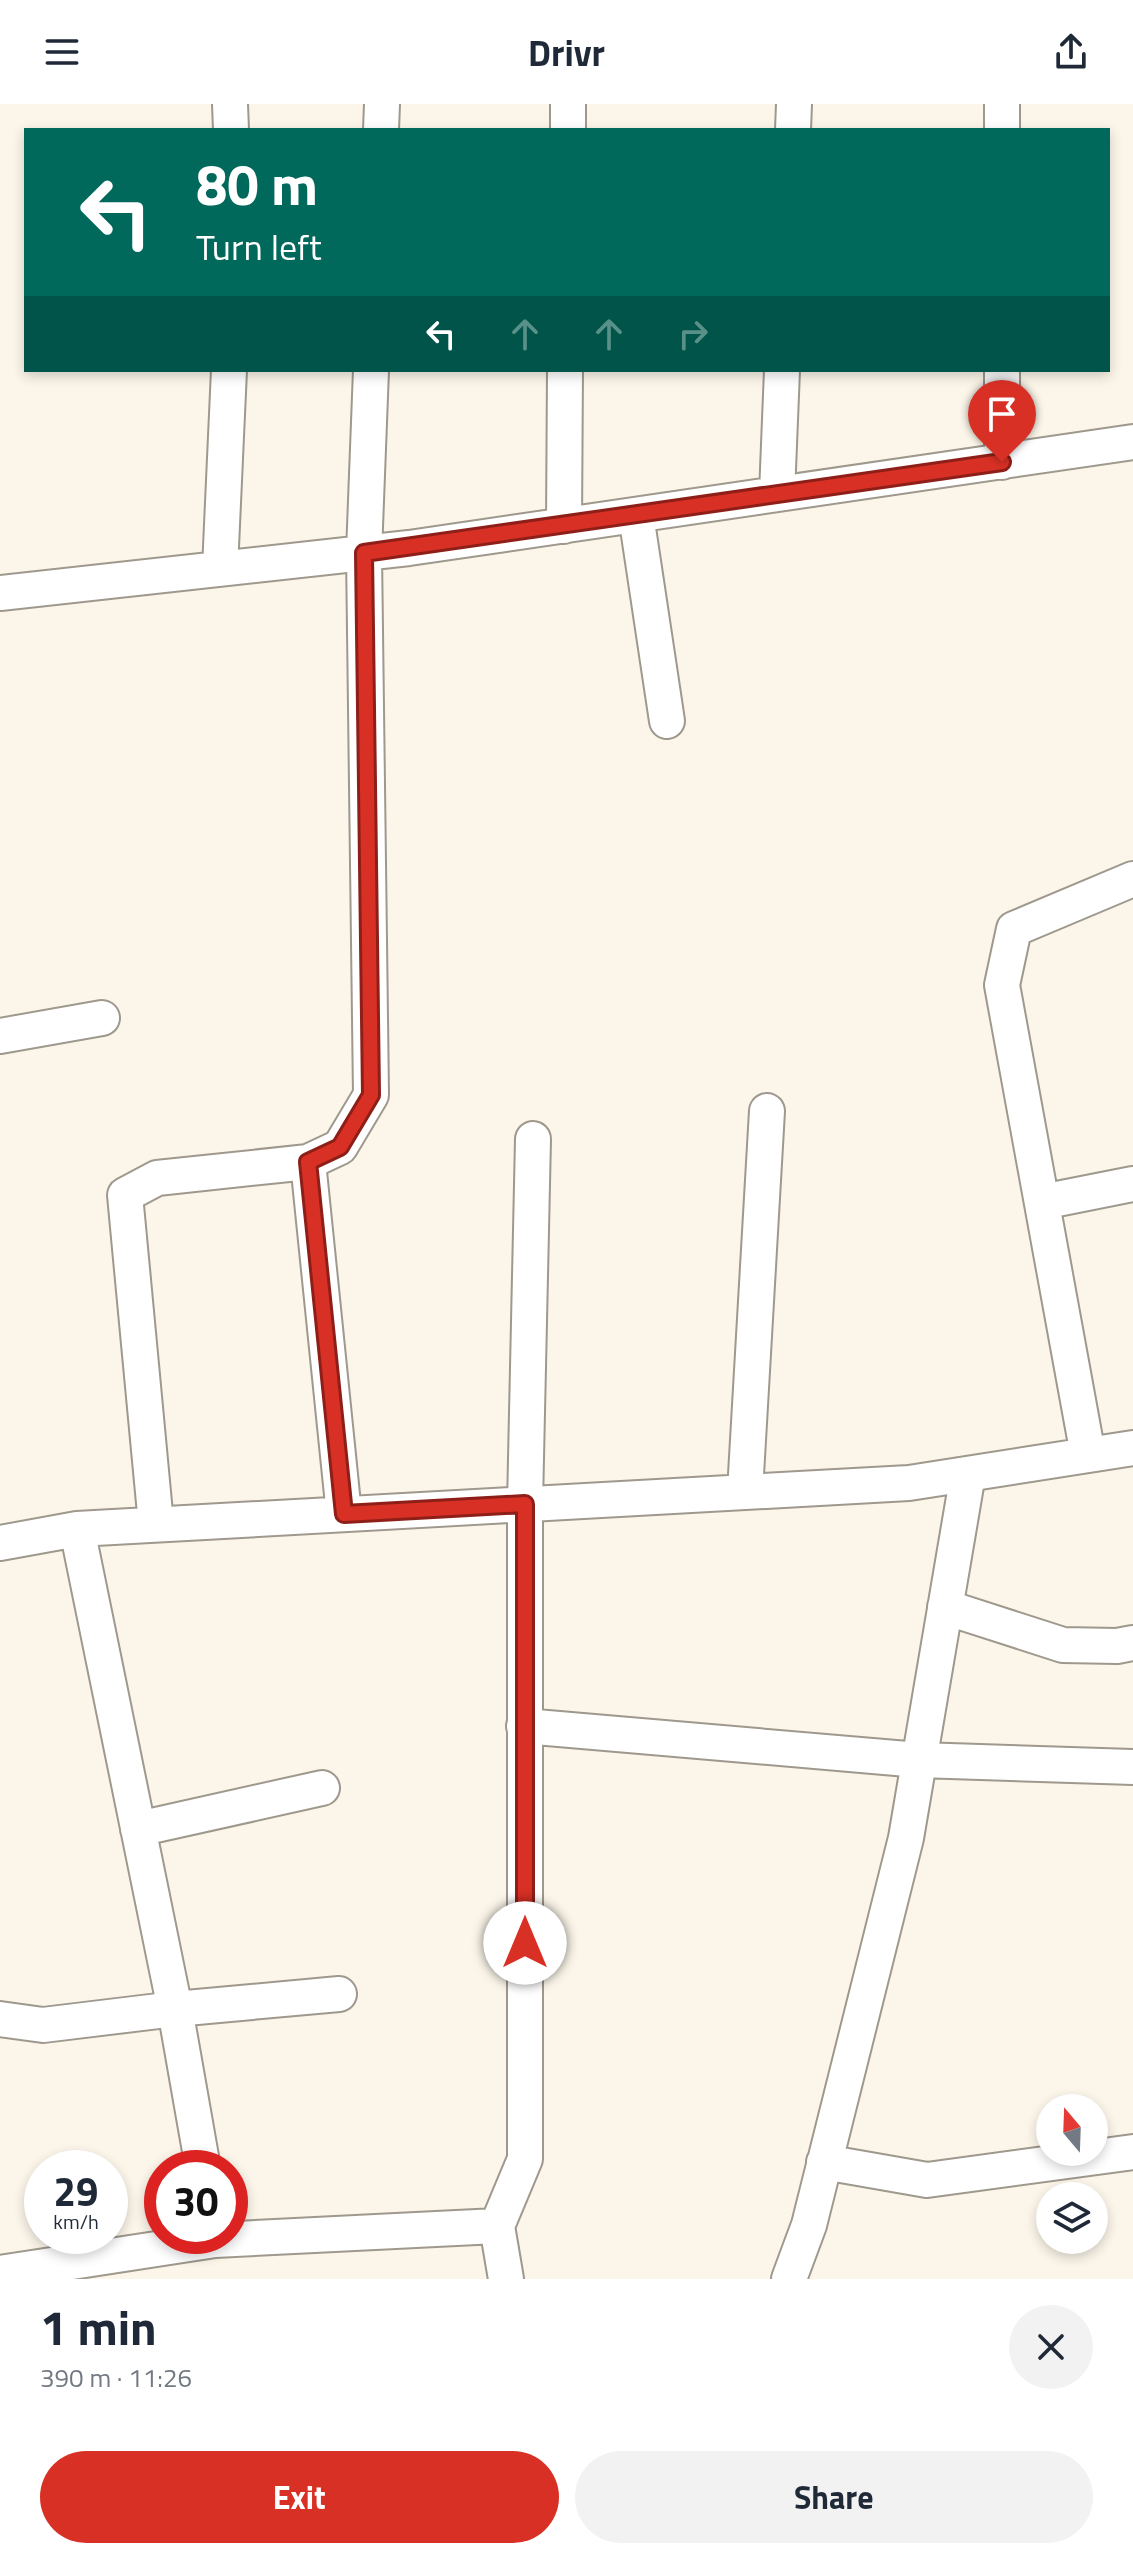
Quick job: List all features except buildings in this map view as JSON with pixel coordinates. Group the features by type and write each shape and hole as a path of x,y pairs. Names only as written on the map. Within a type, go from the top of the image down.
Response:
{"street":[{"path":"230,104 231,128"},
{"path":"381,128 382,104"},
{"path":"568,104 568,128"},
{"path":"793,128 794,104"},
{"path":"1002,104 1002,128"},
{"path":"220,569 229,372"},
{"path":"156,1524 125,1195 157,1178 308,1162 340,1147 371,1095 364,553 371,372"},
{"path":"564,526 565,372"},
{"path":"777,494 782,372"},
{"path":"1002,372 1002,462"},
{"path":"0,593 364,553 1133,442"},
{"path":"636,515 667,721"},
{"path":"1088,1455 1002,985 1014,929 1133,879"},
{"path":"0,1036 102,1018"},
{"path":"745,1492 767,1111"},
{"path":"506,2279 497,2226 525,2159 525,1504 533,1139"},
{"path":"308,1162 344,1514"},
{"path":"1042,1202 1133,1184"},
{"path":"0,1543 77,1529 909,1483 1133,1448"},
{"path":"789,2279 809,2225 906,1838 968,1474"},
{"path":"77,1529 175,2009 200,2150"},
{"path":"945,1607 1063,1645 1117,1646 1133,1643"},
{"path":"524,1726 919,1760 1133,1767"},
{"path":"138,1829 322,1788"},
{"path":"0,2019 43,2025 339,1994"},
{"path":"824,2162 927,2180 1133,2152"},
{"path":"248,2237 497,2226"},
{"path":"0,2273 144,2250"}],"route":[{"path":"525,1943 525,1504 344,1514 308,1162 340,1147 371,1095 364,553 1002,462"}]}
